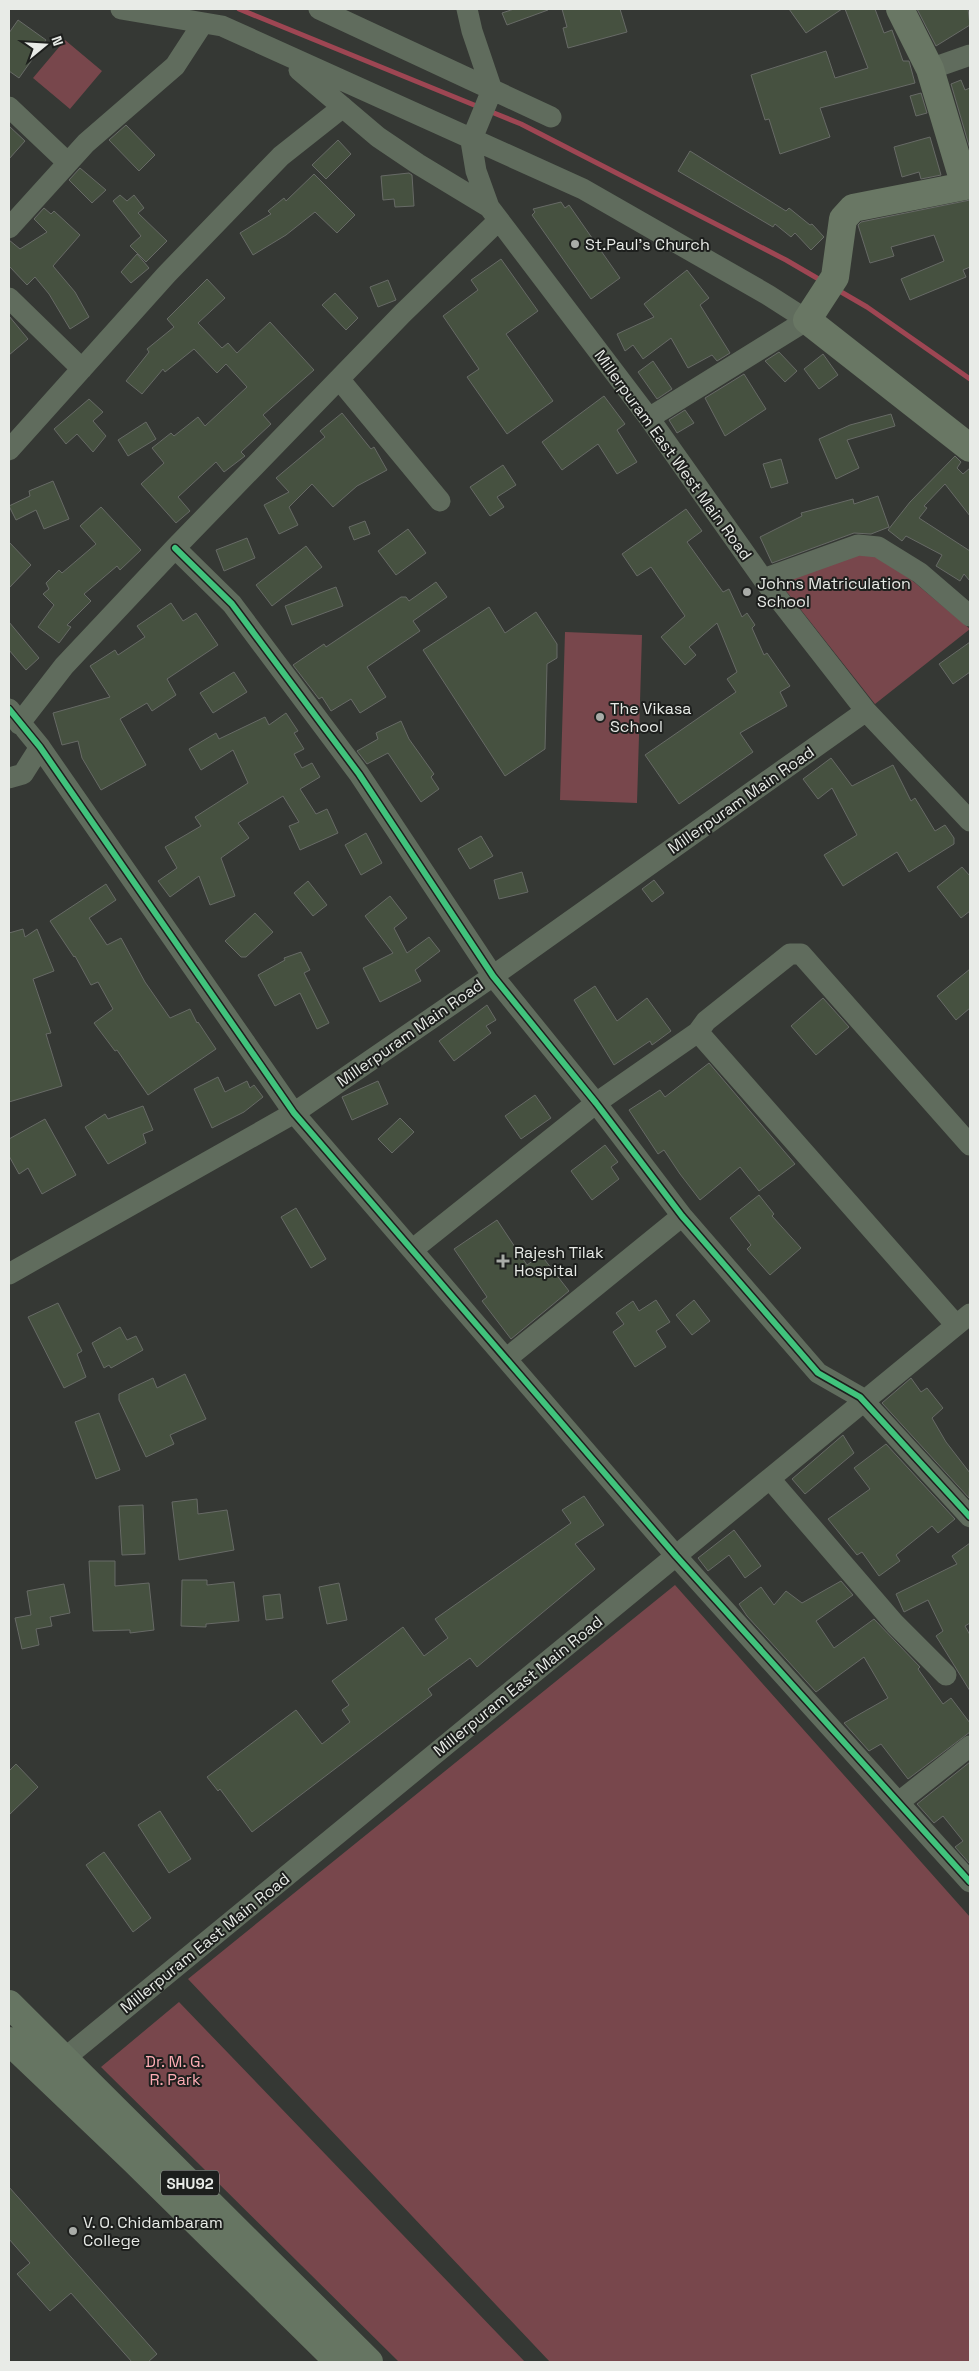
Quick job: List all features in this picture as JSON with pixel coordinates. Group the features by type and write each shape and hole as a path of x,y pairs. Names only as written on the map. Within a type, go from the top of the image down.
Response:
{"main road":[{"name":"SHU92","path":"9,2004 369,2362"},
{"path":"9,2041 133,2159 339,2362"}],"street":[{"path":"121,9 222,26 471,141 583,189 768,294 807,320 970,448"},
{"path":"467,9 486,104 471,141 476,171 494,213"},
{"path":"649,418 807,320 830,285 843,219 853,208 968,185 930,69 900,9"},
{"path":"327,10 486,104 551,117"},
{"path":"9,228 67,162 175,66 203,23"},
{"path":"278,52 386,142 494,213"},
{"path":"930,69 970,55"},
{"path":"9,450 166,275 281,156 343,107"},
{"path":"9,108 67,162"},
{"path":"494,213 339,380 14,717 40,747 294,1113 676,1556 970,1882"},
{"name":"Millerpuram East West Main Road","path":"494,213 649,418 763,579 866,711 967,811"},
{"path":"9,298 82,369"},
{"path":"339,380 440,501"},
{"path":"763,579 858,546 878,547 920,573 970,616"},
{"path":"175,548 232,604 359,774 493,976 596,1103 682,1216 818,1373 860,1396 970,1516"},
{"name":"Millerpuram Main Road","path":"11,1267 294,1113 493,976 866,711"},
{"path":"9,778 23,774 40,747"},
{"path":"412,1250 596,1103 698,1032 706,1021 790,954 801,954 970,1145"},
{"path":"698,1032 963,1320"},
{"path":"506,1358 682,1216"},
{"name":"Millerpuram East Main Road","path":"65,2058 963,1320"},
{"path":"770,1479 895,1624 946,1675"},
{"path":"899,1802 970,1746"}],"green space":[{"path":"65,40 102,71 70,109 33,78"},
{"path":"859,553 876,554 914,582 970,629 875,704 779,582"},
{"path":"565,632 642,635 637,803 560,800"},
{"path":"675,1585 970,1917 970,2362 550,2362 188,1979"},
{"name":"Dr. M. G. R. Park","path":"179,2002 525,2362 399,2362 101,2067"}],"building":[{"path":"514,9 548,10 507,25 502,13"},
{"path":"562,9 620,9 627,32 568,48 563,28 567,27"},
{"path":"789,9 842,9 806,33"},
{"path":"845,9 875,9 884,33 892,30 903,61 909,61 915,83 820,108 830,137 780,154 769,119 765,120 751,75 826,51 835,78 868,68"},
{"path":"917,9 968,9 970,25 936,46"},
{"path":"18,20 46,40 19,78 9,71 9,33"},
{"path":"961,80 965,90 970,88 970,149 951,84"},
{"path":"921,93 927,113 916,116 910,96"},
{"path":"126,125 155,155 139,171 109,140"},
{"path":"9,126 25,141 9,159"},
{"path":"930,137 941,175 921,179 919,172 902,177 894,147"},
{"path":"338,140 351,154 326,179 312,165"},
{"path":"690,151 786,211 789,208 810,225 812,224 824,237 811,250 795,233 791,237 775,224 773,227 678,171"},
{"path":"80,168 106,190 92,203 69,180"},
{"path":"409,173 412,175 414,206 395,207 394,199 383,200 381,176"},
{"path":"314,174 355,215 337,233 315,212 286,235 253,255 240,233 271,214 268,211 284,198 286,201"},
{"path":"120,195 127,201 134,195 144,208 138,213 167,241 146,262 130,246 141,236 113,201"},
{"path":"970,200 970,267 963,270 966,277 910,300 901,279 944,261 934,235 891,247 894,256 870,263 858,225 861,222"},
{"path":"561,202 565,208 569,205 620,278 591,299 532,215 535,212 533,209"},
{"path":"44,208 51,214 54,211 80,235 53,266 75,292 89,317 70,329 49,294 35,277 27,285 9,266 9,240 20,249 47,232 34,219"},
{"path":"137,254 149,268 131,283 121,272"},
{"path":"501,259 538,311 506,334 553,401 507,434 467,377 479,369 443,316 478,290 471,280"},
{"path":"687,270 709,298 700,305 730,353 717,361 712,355 688,368 671,338 643,359 633,345 625,351 617,334 654,317 644,304"},
{"path":"207,279 225,298 198,323 222,348 228,343 237,353 270,322 314,370 263,415 271,424 241,452 245,456 224,472 216,462 178,497 190,511 176,523 141,484 164,463 152,448 171,433 174,436 198,417 205,426 247,387 226,364 217,373 194,349 165,372 163,369 142,394 126,381 149,352 147,349 174,327 167,319"},
{"path":"388,280 396,300 378,307 370,287"},
{"path":"335,293 358,318 346,330 322,305"},
{"path":"9,316 28,339 9,355"},
{"path":"779,352 797,371 785,382 765,361"},
{"path":"823,354 838,375 819,389 804,369"},
{"path":"653,361 672,389 657,399 638,372"},
{"path":"744,374 766,409 725,436 705,398"},
{"path":"604,396 625,424 617,430 637,462 617,474 598,444 562,470 542,442"},
{"path":"89,399 103,412 93,421 106,436 93,452 77,434 66,444 54,429"},
{"path":"685,410 694,423 677,433 669,420"},
{"path":"342,413 371,449 374,447 387,470 357,486 333,507 312,484 289,507 298,525 279,534 264,505 289,492 276,478 325,437 320,431"},
{"path":"891,414 895,426 847,440 859,468 836,479 819,439 850,425"},
{"path":"146,422 156,439 128,456 118,440"},
{"path":"955,456 961,462 957,468 963,474 970,468 970,516 945,484 924,506 927,508 919,518 970,551 970,581 964,574 960,581 936,566 942,555 906,536 902,541 888,530 910,502"},
{"path":"781,459 788,483 771,488 763,464"},
{"path":"503,465 516,485 497,497 504,507 490,516 470,487"},
{"path":"53,481 69,519 44,529 36,510 16,520 9,506 30,496 29,491"},
{"path":"878,496 889,527 871,534 854,533 772,563 760,537 802,516 801,513 853,499 854,504"},
{"path":"101,507 141,550 120,570 117,566 84,594 91,601 67,625 71,627 59,643 38,627 54,605 43,594 49,589 46,583 59,570 62,573 96,544 80,526"},
{"path":"686,509 702,531 687,542 723,592 729,589 742,617 747,613 755,625 752,628 764,655 767,653 790,686 780,692 787,706 740,733 753,752 679,804 645,755 736,692 727,679 737,672 717,623 689,647 696,655 685,665 661,637 685,616 651,567 637,576 622,554"},
{"path":"365,521 370,534 354,540 349,527"},
{"path":"408,529 426,553 396,575 378,551"},
{"path":"247,538 255,558 224,571 216,550"},
{"path":"9,542 31,565 9,588"},
{"path":"306,546 322,567 272,606 256,585"},
{"path":"436,582 447,597 413,621 420,631 367,667 386,697 360,713 351,699 331,711 322,697 319,699 293,665 324,644 326,647 401,597 406,597 409,601"},
{"path":"336,587 343,606 292,625 285,606"},
{"path":"171,603 183,621 196,613 218,645 167,679 176,695 152,711 147,703 120,719 146,765 101,790 82,758 78,741 62,745 53,713 110,697 90,666 115,650 118,655 145,637 137,626"},
{"path":"489,607 505,633 536,612 557,644 557,658 547,664 545,749 505,776 423,650"},
{"path":"9,622 39,658 26,670 9,650"},
{"path":"970,642 970,672 953,684 939,664"},
{"path":"234,672 247,692 213,713 200,693"},
{"path":"286,713 298,731 294,733 304,749 294,754 302,768 312,763 320,777 300,789 316,814 327,809 338,833 300,850 289,826 299,822 283,796 238,823 249,838 221,858 235,896 210,905 199,876 170,897 158,881 177,868 165,847 201,826 195,817 248,783 233,750 201,770 189,749 216,733 219,739 265,717 269,725"},
{"path":"401,721 409,739 434,774 431,777 439,789 421,802 388,753 367,764 357,751 378,739 376,733"},
{"path":"831,758 852,786 893,765 911,801 915,798 935,831 945,825 954,838 954,844 909,872 897,852 843,886 824,855 857,835 832,788 818,799 803,779"},
{"path":"366,833 382,863 361,875 345,845"},
{"path":"481,836 493,856 470,869 458,849"},
{"path":"962,867 970,876 970,911 961,918 937,887"},
{"path":"522,872 528,892 499,899 494,880"},
{"path":"654,880 664,893 652,902 642,889"},
{"path":"308,881 327,905 313,916 294,893"},
{"path":"106,884 116,900 89,918 107,945 121,938 145,982 170,1018 190,1009 197,1023 216,1049 148,1095 117,1050 115,1051 94,1023 113,1009 98,982 91,985 75,956 50,921"},
{"path":"390,896 407,918 394,928 407,953 429,937 440,951 415,970 421,981 380,1002 363,968 393,953 365,916"},
{"path":"255,913 273,932 246,957 241,957 225,941"},
{"path":"23,929 25,937 37,929 54,971 33,979 51,1033 46,1034 62,1086 9,1102 9,933"},
{"path":"301,952 310,970 304,973 329,1023 317,1029 300,993 275,1006 258,975 285,960 284,958"},
{"path":"970,969 970,1008 956,1020 937,996"},
{"path":"595,986 617,1021 647,998 671,1031 652,1045 650,1041 614,1065 574,1000"},
{"path":"823,998 849,1027 816,1055 791,1026"},
{"path":"487,1005 496,1020 486,1026 491,1033 454,1061 439,1041"},
{"path":"709,1063 795,1164 759,1191 740,1167 700,1200 664,1150 658,1154 629,1110 660,1090 665,1097"},
{"path":"218,1077 225,1092 247,1081 250,1088 254,1085 263,1097 244,1112 212,1128 194,1089"},
{"path":"378,1081 388,1104 352,1120 342,1097"},
{"path":"535,1095 551,1118 521,1139 505,1116"},
{"path":"143,1106 153,1130 143,1134 146,1143 108,1164 85,1127 105,1114 108,1119"},
{"path":"400,1118 414,1132 392,1153 378,1139"},
{"path":"45,1119 76,1175 42,1194 28,1168 19,1174 9,1156 9,1139"},
{"path":"605,1145 618,1162 611,1167 619,1179 592,1200 571,1171"},
{"path":"759,1195 774,1214 772,1216 801,1248 770,1275 747,1249 751,1245 730,1218"},
{"path":"296,1208 326,1259 311,1268 281,1217"},
{"path":"497,1220 527,1265 541,1255 569,1291 511,1339 482,1301 487,1297 454,1249"},
{"path":"656,1300 670,1322 656,1331 666,1347 635,1367 613,1332 624,1324 616,1313 633,1301 639,1311"},
{"path":"694,1300 710,1321 692,1335 676,1315"},
{"path":"58,1303 82,1351 77,1354 86,1377 64,1388 28,1317"},
{"path":"120,1327 127,1340 136,1336 143,1350 111,1368 109,1365 104,1368 92,1343"},
{"path":"185,1374 206,1419 170,1435 174,1444 146,1457 119,1400 119,1394 153,1378 157,1388"},
{"path":"911,1378 921,1392 927,1388 943,1408 932,1418 946,1442 970,1473 969,1498 882,1403"},
{"path":"99,1413 120,1470 96,1479 75,1422"},
{"path":"843,1435 854,1453 805,1494 792,1479"},
{"path":"886,1444 955,1519 938,1533 932,1526 896,1555 900,1561 879,1576 862,1552 857,1555 828,1519 870,1489 854,1468"},
{"path":"584,1496 604,1525 575,1544 595,1569 477,1667 470,1658 428,1689 432,1695 252,1832 220,1789 218,1791 207,1777 296,1710 322,1744 350,1722 342,1710 349,1705 332,1681 403,1627 424,1656 448,1638 435,1619 571,1523 562,1510"},
{"path":"197,1499 198,1514 227,1510 234,1550 179,1560 172,1502"},
{"path":"143,1505 145,1554 122,1555 119,1506"},
{"path":"734,1530 761,1566 745,1578 729,1555 708,1571 698,1558"},
{"path":"970,1543 970,1623 965,1626 970,1635 970,1691 936,1636 943,1631 928,1600 904,1612 896,1594 957,1564 952,1556"},
{"path":"89,1561 115,1561 115,1586 149,1583 154,1630 130,1633 130,1630 93,1631"},
{"path":"182,1580 207,1580 207,1585 234,1582 239,1621 206,1624 206,1627 181,1626"},
{"path":"841,1581 853,1595 816,1621 834,1648 874,1619 920,1667 918,1669 943,1704 951,1698 970,1723 970,1732 908,1779 881,1744 869,1751 844,1723 888,1698 864,1657 816,1692 747,1616 739,1604 761,1587 774,1605 786,1591 802,1603"},
{"path":"339,1583 347,1620 327,1624 319,1587"},
{"path":"64,1584 70,1613 50,1617 52,1626 36,1629 39,1645 22,1649 15,1618 31,1615 27,1591"},
{"path":"280,1594 283,1618 266,1620 263,1596"},
{"path":"970,1762 970,1864 955,1847 963,1841 943,1816 934,1823 917,1804"},
{"path":"16,1764 38,1787 9,1815 9,1771"},
{"path":"160,1811 191,1859 169,1873 138,1825"},
{"path":"104,1852 151,1918 133,1932 86,1865"},
{"path":"9,2187 157,2354 148,2362 132,2362 71,2293 50,2311 17,2274 30,2263 9,2239"}],"waterway":[{"path":"239,9 479,107"},
{"path":"489,111 521,124 786,260 822,281"},
{"path":"836,289 867,307 970,379"}],"cycle path":[{"path":"175,548 232,604 359,774 493,976 596,1103 682,1216 818,1373 860,1397 970,1517"},
{"path":"9,709 40,747 294,1113 676,1556 970,1882"}],"place":[{"name":"St.Paul's Church","path":"575,244"},
{"name":"Johns Matriculation School","path":"747,592"},
{"name":"The Vikasa School","path":"600,717"},
{"name":"Rajesh Tilak Hospital","path":"503,1261"},
{"name":"V. O. Chidambaram College","path":"73,2231"}]}
